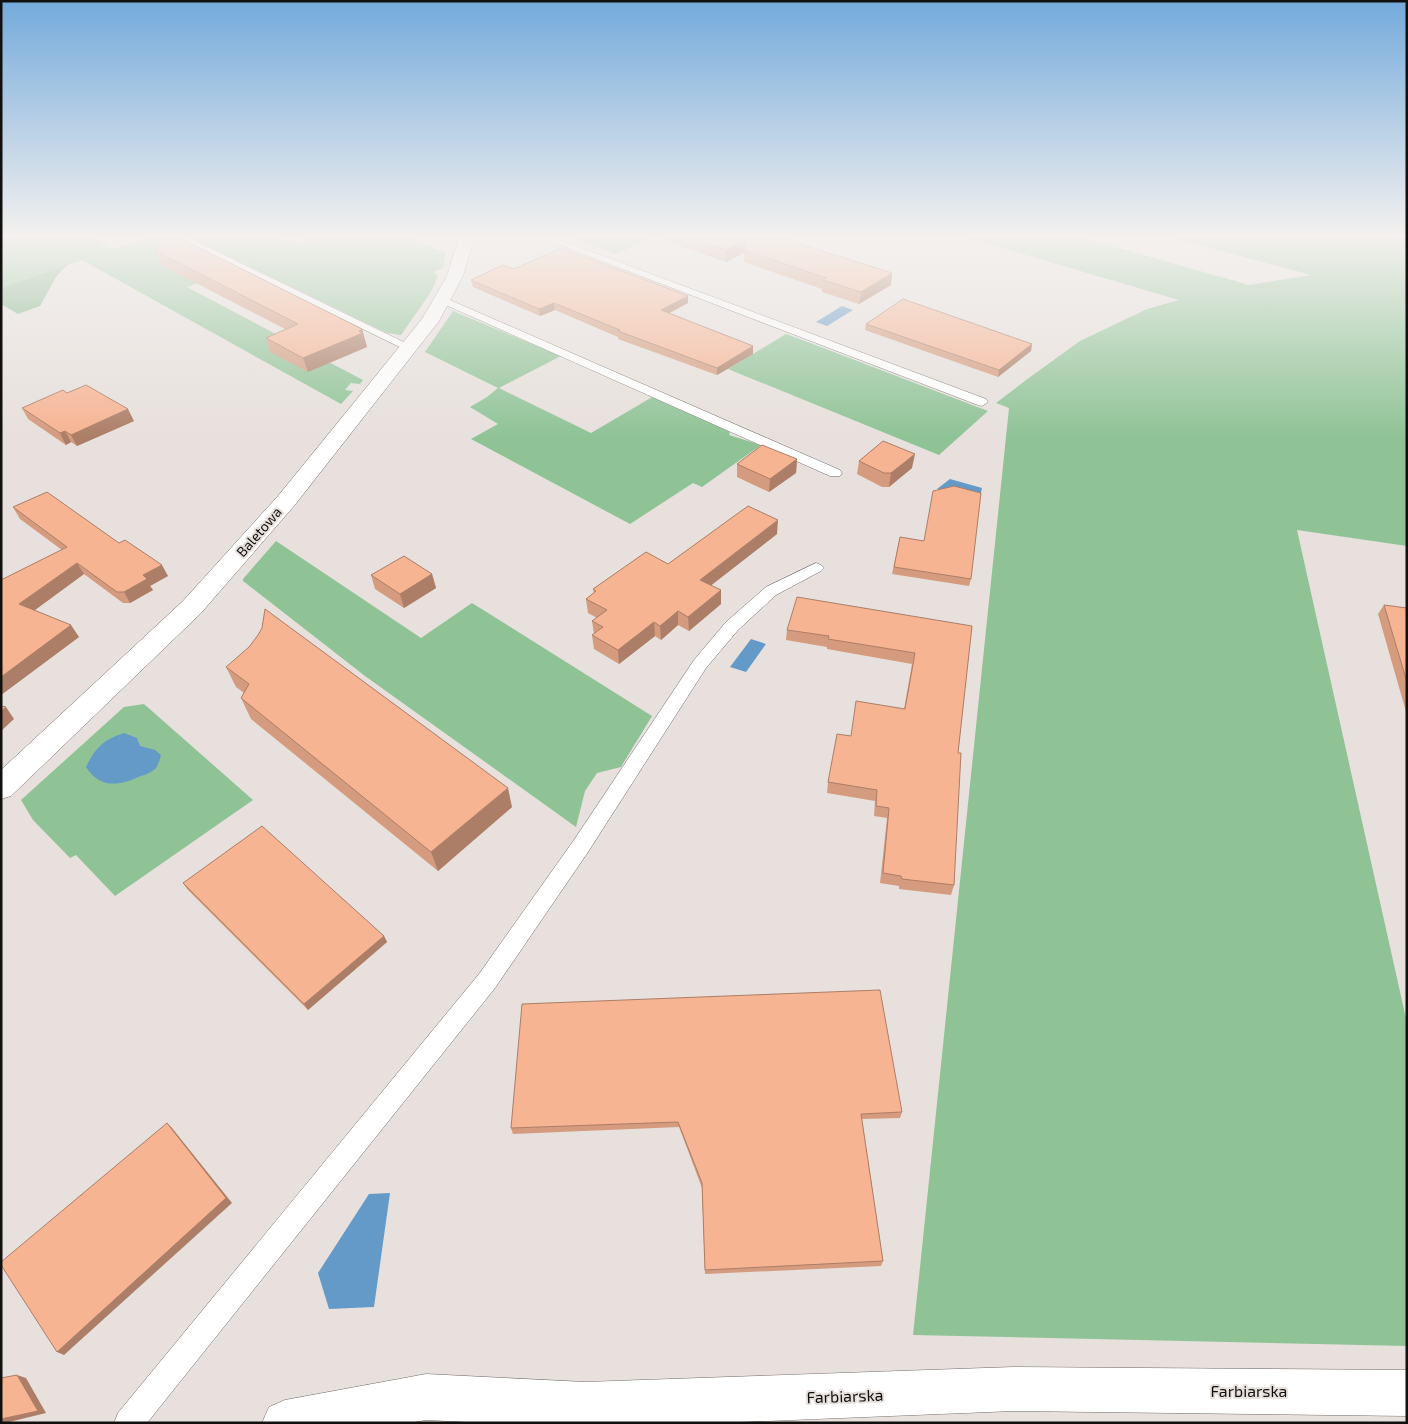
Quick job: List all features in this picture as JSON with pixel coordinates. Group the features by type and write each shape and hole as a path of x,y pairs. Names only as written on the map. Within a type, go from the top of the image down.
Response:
{"street":[{"name":"Baletowa","path":"1,788 192,606 286,501 410,348 430,322 440,304"},
{"name":"Farbiarska","path":"285,1423 426,1397 580,1414 1014,1390 1407,1393"}],"lane":[{"path":"320,304 410,348"},
{"path":"453,304 835,472"},
{"path":"723,304 982,402"},
{"path":"128,1423 487,981 580,846 700,664 732,626 752,607 771,592 816,568"}],"green space":[{"path":"2,304 41,304 40,306 18,314"},
{"path":"162,304 220,304 363,380 360,384 351,383 345,390 353,391 341,404"},
{"path":"328,304 422,304 401,335 387,333"},
{"path":"1163,304 1407,304 1407,546 1297,530 1407,1023 1407,1346 913,1335 1009,408 996,403 1080,341 1147,309"},
{"path":"453,311 561,356 499,388 591,433 654,396 730,432 729,435 761,445 702,487 693,483 630,524 471,439 498,424 470,407 498,388 425,352"},
{"path":"786,334 988,411 939,455 728,369"},
{"path":"276,541 421,638 472,603 652,716 621,767 597,773 585,791 576,827 365,676 243,581"},
{"path":"144,704 253,800 115,896 76,855 70,858 33,820 21,800 124,707"}],"water":[{"path":"842,306 853,310 827,326 816,322"},
{"path":"950,479 982,488 980,497 937,489"},
{"path":"751,639 766,644 746,672 730,667"},
{"path":"124,733 137,738 140,746 155,750 161,755 157,766 148,773 125,782 110,784 97,779 86,767 90,760 101,745 111,738"},
{"path":"390,1193 374,1307 329,1309 318,1273 369,1194"}],"building":[{"path":"260,304 313,304 362,329 359,331 363,333 303,358 266,338 298,324"},
{"path":"528,304 550,304 539,309"},
{"path":"558,304 672,304 661,310 753,346 717,368 618,331 620,330"},
{"path":"895,304 919,304 1032,344 999,370 866,324"},
{"path":"86,385 128,409 71,435 65,431 60,433 22,408 63,390 67,393"},
{"path":"883,441 915,454 891,473 884,473 859,461"},
{"path":"762,445 797,459 770,479 737,464"},
{"path":"954,486 981,493 971,579 894,567 900,537 924,541 933,491"},
{"path":"47,492 119,543 125,540 162,565 143,575 147,579 124,592 117,592 77,563 19,604 71,625 1,677 1,578 3,579 67,547 13,507"},
{"path":"748,506 778,520 700,580 721,590 688,617 678,611 660,626 654,622 618,650 592,635 603,627 592,621 607,610 586,599 596,591 593,589 646,552 668,564"},
{"path":"404,556 432,574 400,594 371,575"},
{"path":"797,597 972,626 958,753 961,753 954,885 902,879 901,876 883,873 889,808 876,806 877,790 828,782 837,734 851,736 856,701 905,709 915,653 828,639 829,636 787,630"},
{"path":"1384,605 1407,608 1407,682"},
{"path":"265,609 508,788 431,852 241,698 249,684 226,667 249,647 258,635 262,628"},
{"path":"262,826 384,936 304,1004 183,883"},
{"path":"880,990 902,1112 861,1114 883,1261 705,1270 702,1183 678,1122 511,1128 522,1004"},
{"path":"167,1123 226,1198 57,1352 1,1265 1,1262"},
{"path":"17,1375 38,1411 1,1419 1,1378"}]}
